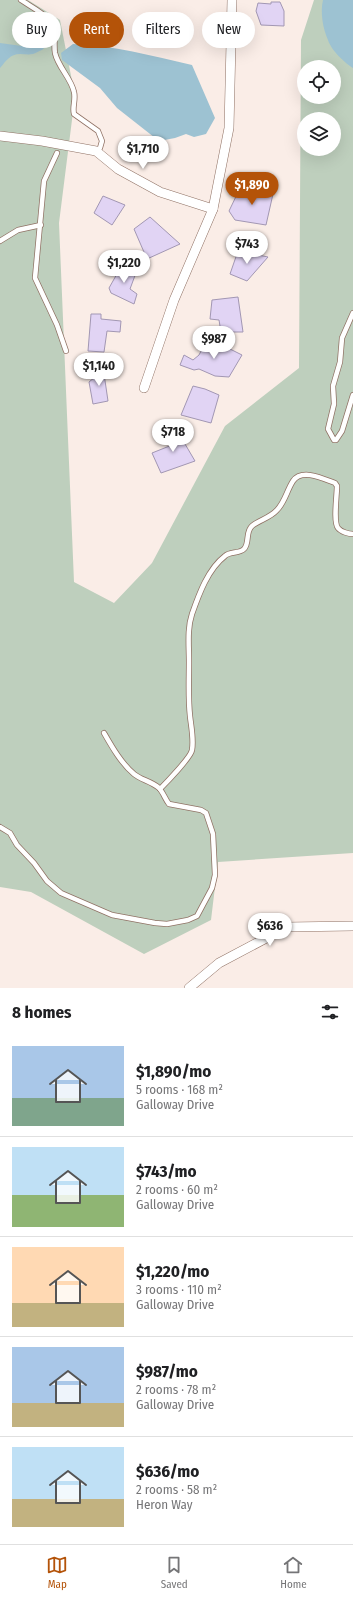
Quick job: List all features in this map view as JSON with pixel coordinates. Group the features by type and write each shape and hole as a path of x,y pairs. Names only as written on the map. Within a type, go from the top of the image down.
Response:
{"street":[{"path":"144,388 174,300 213,208 229,128 232,0"},
{"path":"0,136 42,141 96,151 118,169 160,192 213,208"},
{"path":"189,988 219,963 287,927 353,926"}],"lane":[{"path":"21,0 50,20 55,35 55,53 74,90 76,98 73,110 74,114 98,131 102,141 100,148"},
{"path":"57,153 44,181 35,278 57,325 66,351"},
{"path":"0,241 18,230 41,225"},
{"path":"353,313 342,338 340,362 333,386 334,404 328,429 334,440 336,440 342,431 353,396"},
{"path":"160,789 176,770 184,764 192,750 189,693 189,630 193,613 202,590 217,564 227,554 238,552 245,548 248,543 251,527 276,511 281,505 294,480 299,476 311,475 335,483 337,486 337,525 341,530 353,534"},
{"path":"0,827 10,833 18,846 34,863 47,881 61,894 112,915 155,923 167,924 188,920 197,916 212,888 215,875 213,834 206,814 201,810 168,804 160,789 153,783 135,775 118,755 104,733"}],"green space":[{"path":"0,0 28,0 47,12 12,12 12,48 61,48 61,25 75,96 59,223 74,582 114,603 152,563 225,426 299,368 300,156 341,156 341,112 301,112 301,104 341,104 341,60 301,60 301,40 314,0 353,0 353,853 218,862 211,920 144,954 31,892 0,887"}],"water":[{"path":"323,0 353,0 353,68 339,56 330,44 322,20"},
{"path":"0,43 12,45 12,48 44,48 33,54 14,55 8,58 0,68"},
{"path":"69,47 113,48 192,65 215,118 206,134 194,137 186,134 159,141 117,108 100,88 62,60 61,53"}],"building":[{"path":"271,2 280,2 284,11 284,26 261,25 256,11 258,3 271,4"},
{"path":"242,184 273,194 266,225 235,220 229,211"},
{"path":"103,196 125,205 112,225 94,213"},
{"path":"150,217 180,244 147,259 134,229"},
{"path":"238,251 268,257 247,281 230,274"},
{"path":"122,265 137,270 130,289 137,294 134,304 111,293 109,288"},
{"path":"238,297 243,332 221,332 219,320 210,319 212,300"},
{"path":"91,314 101,314 101,319 121,321 120,332 107,331 104,352 88,351"},
{"path":"208,338 242,355 229,377 215,376 199,369 194,370 180,365 184,355 193,360 199,355"},
{"path":"103,367 108,401 93,404 89,382 95,377 93,369"},
{"path":"193,386 219,395 211,423 181,415"},
{"path":"175,427 195,461 161,473 152,453 172,445 166,430"}]}
